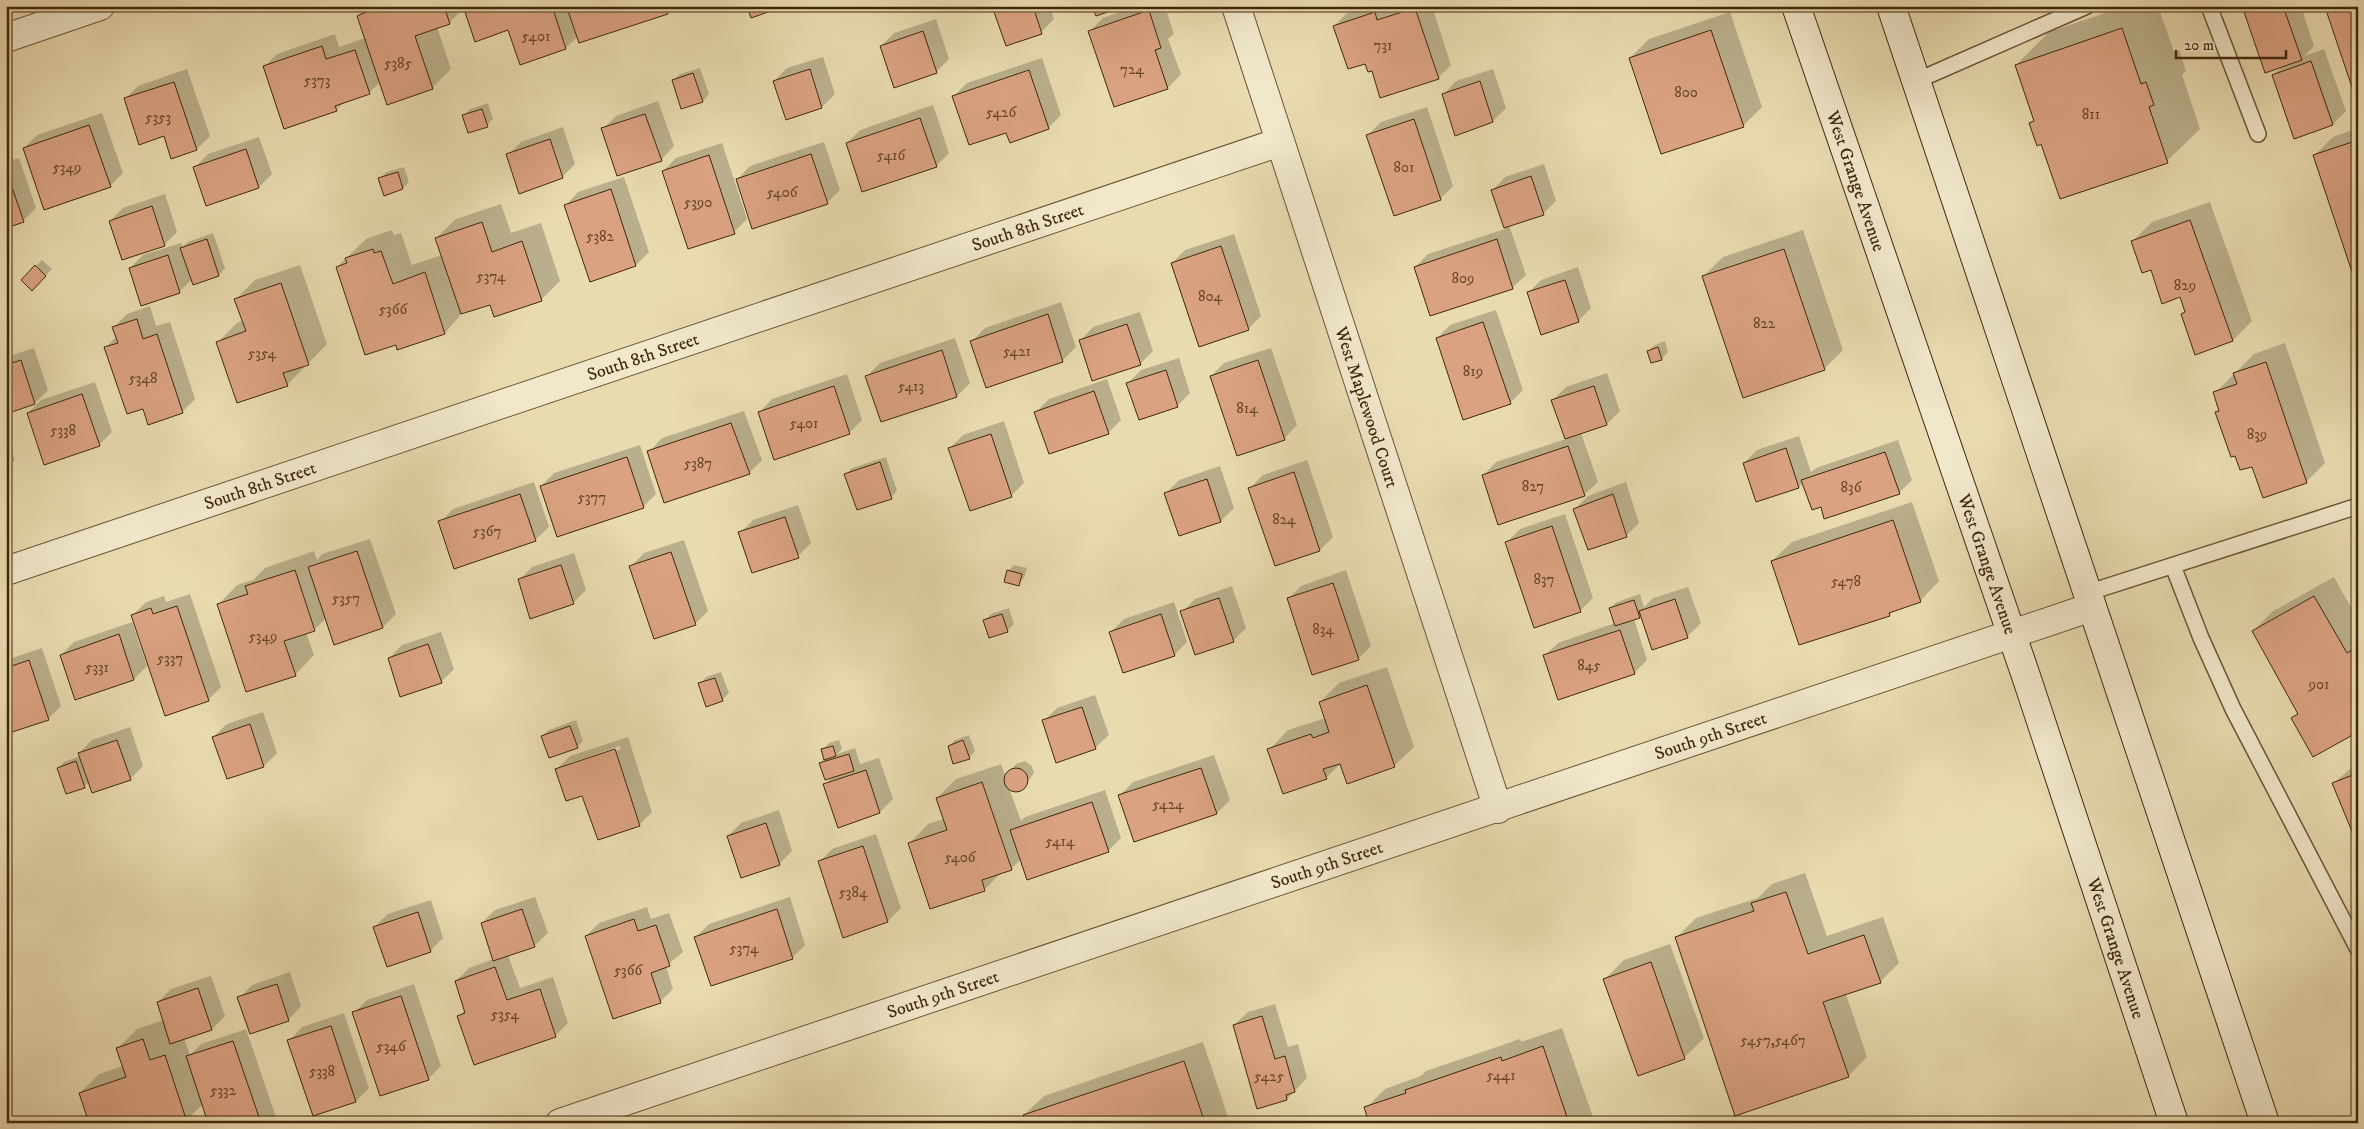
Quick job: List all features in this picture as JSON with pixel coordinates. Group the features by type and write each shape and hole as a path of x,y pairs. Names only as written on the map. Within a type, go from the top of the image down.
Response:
{"street":[{"path":"6,38 100,6"},
{"name":"West Maplewood Court","path":"1236,6 1498,808"},
{"name":"West Grange Avenue","path":"1796,6 2174,1123"},
{"path":"1892,6 2265,1123"},
{"name":"South 8th Street","path":"6,571 1280,142"},
{"name":"South 9th Street","path":"560,1123 2010,634 2090,600"}],"lane":[{"path":"1916,81 2087,6"},
{"path":"2209,6 2258,134"},
{"path":"2090,600 2173,566 2358,506"},
{"path":"2173,566 2201,638 2233,709 2358,949"},
{"path":"2341,916 2358,918"}],"building":[{"path":"380,6 444,6 450,24 415,36 433,89 387,105 357,16"},
{"path":"463,6 552,6 566,49 520,65 508,30 475,42"},
{"path":"583,6 665,6 668,14 579,43 568,11"},
{"path":"747,6 785,6 751,18"},
{"path":"867,6 881,6 868,10"},
{"path":"997,6 1033,6 1042,34 1006,46 993,9"},
{"path":"1092,6 1125,6 1096,16"},
{"path":"2251,6 2283,6 2302,60 2265,73 2243,9"},
{"path":"2338,6 2358,6 2358,105 2326,10"},
{"path":"1415,8 1439,79 1380,98 1372,71 1368,72 1365,64 1348,69 1333,26 1375,12 1377,20"},
{"path":"1149,10 1161,48 1155,50 1168,89 1114,107 1088,31"},
{"path":"2122,28 2141,84 2146,82 2154,105 2149,107 2168,163 2060,199 2041,144 2037,146 2029,123 2034,121 2015,65"},
{"path":"1711,30 1744,127 1661,154 1629,58"},
{"path":"923,31 937,73 894,88 880,46"},
{"path":"322,46 326,59 355,50 370,94 335,106 337,111 284,129 263,66"},
{"path":"2311,61 2333,125 2294,139 2272,75"},
{"path":"810,69 822,108 786,120 773,81"},
{"path":"1029,70 1049,129 1010,143 1006,133 969,145 952,96"},
{"path":"693,73 703,102 681,109 672,80"},
{"path":"1480,81 1493,122 1455,136 1442,94"},
{"path":"174,82 197,150 171,159 164,136 139,145 124,98"},
{"path":"482,109 488,127 468,133 462,115"},
{"path":"645,114 662,161 617,176 601,128"},
{"path":"920,118 937,167 862,192 846,143"},
{"path":"1414,119 1441,200 1394,216 1366,135"},
{"path":"89,125 111,187 44,210 23,148"},
{"path":"550,139 563,178 519,194 506,154"},
{"path":"2358,140 2358,290 2313,155"},
{"path":"246,149 259,188 206,206 193,167"},
{"path":"811,154 828,204 752,229 736,179"},
{"path":"709,155 735,234 688,249 662,171"},
{"path":"6,170 24,222 6,228"},
{"path":"398,172 403,189 384,196 378,178"},
{"path":"1531,176 1544,215 1504,228 1491,190"},
{"path":"611,189 636,266 590,282 564,205"},
{"path":"152,206 165,246 122,260 109,221"},
{"path":"2190,220 2233,341 2195,355 2181,314 2185,312 2180,297 2162,304 2151,270 2142,273 2131,241"},
{"path":"482,222 492,252 522,241 542,301 494,317 490,305 461,314 435,238"},
{"path":"207,239 219,276 193,285 180,248"},
{"path":"1497,239 1513,289 1430,316 1414,267"},
{"path":"1221,246 1249,330 1199,347 1171,263"},
{"path":"373,249 374,253 381,251 393,284 425,272 445,334 397,350 396,345 365,355 336,267 347,263 345,258"},
{"path":"1784,249 1825,370 1743,398 1702,276"},
{"path":"168,255 180,293 141,306 129,268"},
{"path":"35,265 46,276 32,291 21,280"},
{"path":"1565,280 1579,322 1541,335 1527,292"},
{"path":"281,283 309,365 283,373 288,386 237,403 216,342 246,331 234,299"},
{"path":"1048,314 1063,362 986,388 970,341"},
{"path":"137,319 143,339 157,334 183,413 148,425 143,409 127,414 104,347 118,343 112,327"},
{"path":"1483,322 1511,404 1463,420 1436,338"},
{"path":"1127,324 1141,365 1092,381 1079,340"},
{"path":"1658,347 1662,360 1651,363 1647,351"},
{"path":"942,350 957,397 881,422 865,376"},
{"path":"21,360 35,404 6,414 6,365"},
{"path":"1258,360 1285,440 1237,456 1210,376"},
{"path":"2266,362 2307,483 2263,498 2252,467 2240,470 2235,456 2231,457 2215,412 2219,411 2213,392 2237,384 2233,373"},
{"path":"1166,370 1178,407 1139,420 1126,383"},
{"path":"834,386 850,434 774,460 758,412"},
{"path":"1594,386 1607,425 1565,439 1551,400"},
{"path":"1094,391 1109,434 1049,454 1034,412"},
{"path":"82,394 100,446 44,465 27,413"},
{"path":"731,423 750,474 664,503 647,451"},
{"path":"991,434 1012,497 970,511 948,448"},
{"path":"1568,446 1585,496 1498,525 1482,475"},
{"path":"1786,448 1799,488 1756,502 1743,463"},
{"path":"1885,452 1900,494 1824,519 1821,507 1812,510 1801,480"},
{"path":"627,457 644,508 557,537 540,486"},
{"path":"880,462 892,499 857,510 844,474"},
{"path":"1294,472 1320,551 1275,566 1248,488"},
{"path":"1207,479 1221,522 1179,536 1164,493"},
{"path":"520,494 536,541 454,569 438,521"},
{"path":"1613,494 1627,537 1588,550 1573,509"},
{"path":"785,517 799,558 752,573 738,532"},
{"path":"1893,520 1921,602 1889,613 1890,616 1799,645 1771,561"},
{"path":"1552,526 1581,612 1534,628 1505,542"},
{"path":"357,551 383,628 334,645 308,567"},
{"path":"671,552 696,625 654,639 629,566"},
{"path":"561,565 574,604 530,619 518,579"},
{"path":"295,570 315,631 284,641 296,676 246,692 217,604 248,594 245,586"},
{"path":"1007,570 1022,574 1019,586 1004,582"},
{"path":"1333,583 1359,660 1312,675 1287,598"},
{"path":"2314,596 2347,653 2358,647 2358,732 2313,757 2291,718 2298,714 2252,631"},
{"path":"1219,598 1234,642 1195,655 1180,611"},
{"path":"1675,599 1688,638 1652,650 1639,611"},
{"path":"1634,600 1640,618 1615,626 1609,608"},
{"path":"177,606 209,701 165,716 131,615 151,608 153,614"},
{"path":"1002,614 1008,632 989,638 983,620"},
{"path":"1161,614 1175,656 1123,673 1109,632"},
{"path":"1620,630 1635,674 1558,700 1543,655"},
{"path":"119,634 134,680 75,700 60,655"},
{"path":"428,644 442,683 400,697 388,658"},
{"path":"29,660 49,720 6,734 6,668"},
{"path":"715,678 723,701 706,707 698,683"},
{"path":"1367,685 1395,767 1347,784 1340,764 1323,769 1327,779 1283,794 1267,749 1311,734 1313,738 1329,732 1319,702"},
{"path":"1082,707 1096,749 1056,763 1042,720"},
{"path":"250,724 264,767 227,779 212,737"},
{"path":"570,726 578,748 549,758 541,736"},
{"path":"117,740 131,780 92,793 78,753"},
{"path":"963,740 970,759 953,764 948,746"},
{"path":"833,746 836,756 824,760 821,749"},
{"path":"615,749 640,826 598,840 582,796 566,801 555,769"},
{"path":"849,754 854,771 825,780 819,763"},
{"path":"76,761 85,788 66,794 57,768"},
{"path":"1016,768 1021,769 1027,775 1027,785 1021,791 1016,792 1011,791 1005,785 1004,780 1005,775 1011,769"},
{"path":"1201,768 1217,814 1134,842 1118,795"},
{"path":"866,770 880,813 838,828 823,784"},
{"path":"2358,773 2358,846 2332,783"},
{"path":"982,782 1012,870 982,880 985,891 930,909 908,843 947,830 936,798"},
{"path":"1092,802 1109,852 1027,880 1010,830"},
{"path":"766,823 780,865 741,878 727,836"},
{"path":"863,846 888,922 843,938 818,861"},
{"path":"1786,892 1808,954 1864,935 1881,983 1823,1002 1849,1077 1735,1116 1675,937 1754,911 1751,903"},
{"path":"522,909 535,947 493,961 481,923"},
{"path":"777,909 793,959 711,986 694,937"},
{"path":"418,912 431,952 387,967 373,927"},
{"path":"634,919 638,931 656,925 670,966 651,973 661,1003 613,1019 585,936"},
{"path":"1651,962 1685,1059 1638,1076 1603,979"},
{"path":"495,967 507,1000 540,989 556,1037 474,1065 457,1016 465,1013 455,981"},
{"path":"277,984 289,1021 250,1034 237,997"},
{"path":"198,988 212,1030 170,1044 157,1002"},
{"path":"401,996 429,1080 380,1096 352,1012"},
{"path":"1262,1016 1275,1059 1285,1056 1295,1092 1286,1095 1287,1100 1257,1109 1233,1025"},
{"path":"331,1026 356,1102 313,1116 287,1040"},
{"path":"143,1039 150,1060 165,1055 187,1122 89,1123 79,1093 126,1077 116,1048"},
{"path":"233,1041 261,1123 208,1123 186,1056"},
{"path":"1543,1046 1569,1123 1369,1123 1364,1107 1406,1093 1405,1090 1501,1057 1502,1061"},
{"path":"1184,1061 1205,1123 1026,1123 1023,1115"}]}
